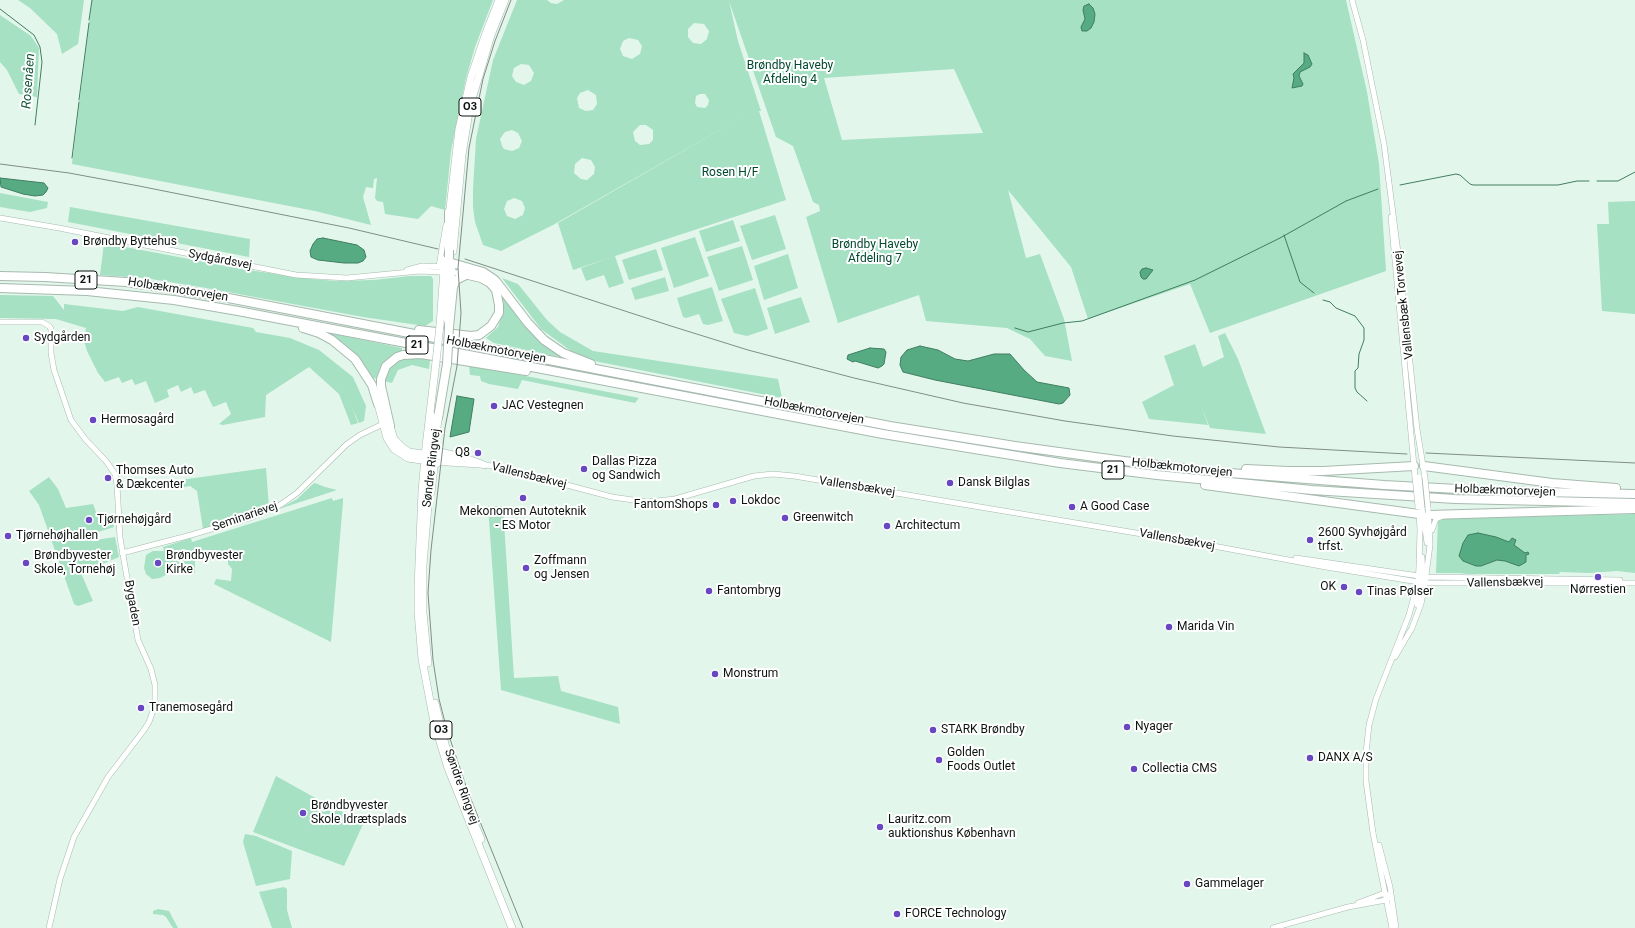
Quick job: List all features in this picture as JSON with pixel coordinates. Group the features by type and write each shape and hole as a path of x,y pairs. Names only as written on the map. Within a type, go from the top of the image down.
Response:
{"highway":[{"path":"449,212 447,261 483,272 499,284 528,323 544,340 563,354 587,363 622,370 639,378"},
{"path":"361,324 380,324 464,336 479,335 496,320 498,313 498,298 496,290 490,283 478,276 463,274 456,280 453,286 446,325 442,363 438,418"},
{"name":"Holbækmotorvejen","path":"0,276 126,282 218,296 890,426 1015,446 1124,461 1295,479 1392,486 1494,491 1635,494"},
{"name":"Holbækmotorvejen","path":"0,288 87,291 174,300 883,434 1060,463 1157,475 1312,490 1455,500 1635,503"},
{"path":"238,311 265,320 296,326 319,333 332,340 355,359 365,373 376,394 378,404"},
{"path":"386,426 381,379 383,372 391,361 403,355 421,354 562,377 597,380"},
{"path":"1124,461 1181,463 1288,471 1416,466 1552,483 1607,488 1635,488"},
{"path":"1157,475 1202,484 1448,515 1635,509"}],"main road":[{"name":"O3","path":"449,212 459,130 478,54 499,0"},
{"name":"O3","path":"446,325 447,261 470,106 491,35 505,0"},
{"name":"Søndre Ringvej","path":"442,363 432,407 430,459 418,587 420,638 434,722 448,768 512,928"},
{"path":"378,404 386,426 394,439 409,452 430,459"},
{"name":"Søndre Ringvej","path":"438,418 425,495 427,519 423,565 423,613 430,680 445,744 462,793 517,928"},
{"path":"434,447 440,452 464,457 484,465"}],"street":[{"name":"Vallensbæk Torvevej","path":"1352,0 1363,40 1384,144 1400,268 1417,429 1416,466 1420,477 1424,511 1420,530 1422,580 1421,604 1412,628 1386,673"},
{"name":"Vallensbæk Torvevej","path":"1384,144 1410,428 1416,466 1420,477 1430,545 1422,580 1374,705 1367,739 1366,774 1370,810 1392,928"},
{"name":"Sydgårdsvej","path":"0,218 296,275 347,278 394,274 420,271 447,261 463,274"},
{"name":"Bygaden","path":"0,322 42,322 47,324 50,328 52,360 68,412 78,431 110,465 115,474 122,553 138,640 152,674 156,699 152,714 144,730 115,767 101,788 74,838 60,879 49,928"},
{"path":"1410,421 1413,426 1416,466"},
{"name":"Seminarievej","path":"122,553 252,517 280,505 298,493 347,444 367,432 386,426"},
{"path":"1410,428 1410,459 1416,466"},
{"path":"427,519 430,511 435,466 430,459"},
{"name":"Vallensbækvej","path":"430,459 484,465"},
{"name":"Vallensbækvej","path":"430,459 507,469 612,497 647,502 675,499 754,476 783,475 1422,580 1635,582"},
{"path":"1424,511 1429,554"},
{"path":"1430,545 1434,522 1436,519 1448,515"},
{"name":"Vallensbæk Torvevej","path":"1370,810 1391,895 1396,928"},
{"path":"1273,928 1348,907 1385,893 1391,895 1386,900 1348,907"}],"green space":[{"path":"18,0 84,0 78,44 62,54 57,34 30,8"},
{"path":"92,0 493,0 475,47 466,78 451,151 445,210 431,206 418,219 385,214 383,202 377,201 375,198 377,178 374,179 373,188 366,187 363,197 371,225 315,211 72,164"},
{"path":"517,0 547,0 551,3 557,4 564,0 1346,0 1367,92 1379,164 1386,271 1210,333 1190,284 1088,319 1071,267 1008,190 1026,258 1040,254 1064,319 1072,361 1045,356 1030,339 1007,328 926,321 919,295 838,323 806,217 820,211 819,205 813,202 793,146 776,137 729,1 738,41 761,111 759,111 786,200 615,256 624,283 609,288 604,275 586,281 581,268 612,257 573,270 558,223 753,111 553,225 501,251 483,245 475,222 473,207 476,139 493,60","holes":["694,23 704,24 709,31 707,39 701,44 693,43 688,37 688,29","629,38 638,40 642,46 640,54 632,59 623,56 620,49 623,41","521,64 529,65 534,73 531,81 524,85 516,82 512,76 514,68","954,69 983,133 842,140 824,78","588,90 596,95 597,104 593,110 586,111 579,108 577,98 580,93","705,94 709,100 708,105 705,108 697,107 695,103 696,96","640,125 646,125 653,130 653,140 649,144 640,145 635,141 633,132","512,130 518,133 522,141 519,148 512,151 504,149 500,139 505,132","582,158 591,160 595,167 594,174 587,180 581,179 574,173 575,164","514,198 522,201 525,208 523,215 515,219 507,216 504,209 507,201"]},
{"path":"0,15 31,36 39,48 37,97 19,94 7,70 0,62"},
{"path":"0,193 48,202 47,208 30,212 0,207"},
{"path":"1635,201 1635,314 1602,311 1597,224 1609,224 1608,202"},
{"path":"70,207 250,239 249,257 68,222"},
{"path":"775,215 786,249 752,260 740,226"},
{"path":"733,220 740,241 706,252 699,231"},
{"path":"695,237 709,276 674,288 661,248"},
{"path":"104,243 248,270 312,279 337,281 431,276 433,279 433,321 425,326 363,317 145,278 100,275"},
{"path":"742,246 753,280 719,291 707,257"},
{"path":"656,249 663,270 629,280 622,260"},
{"path":"788,254 798,288 764,300 754,266"},
{"path":"665,277 669,291 635,300 631,288"},
{"path":"502,278 518,284 547,320 560,332 593,351 778,379 782,398 589,360 575,354 541,329"},
{"path":"712,287 723,321 708,325 703,324 699,314 686,318 683,317 677,298"},
{"path":"755,288 768,329 747,336 734,333 721,299"},
{"path":"502,293 534,336 560,357 494,343 486,338 498,327 504,307"},
{"path":"0,295 53,296 64,310 64,304 123,311 138,307 253,328 256,332 290,338 319,350 353,377 366,406 364,421 359,423 352,407 358,423 351,425 339,394 309,367 266,395 265,417 223,425 219,424 231,414 226,402 213,407 205,390 194,394 191,387 181,392 178,385 167,390 169,397 155,403 146,381 135,385 132,379 122,383 119,377 105,382 98,373 87,351 84,341 86,328 56,319 0,318"},
{"path":"801,297 810,322 775,334 767,308"},
{"path":"325,332 402,348 402,351 387,359 379,370 378,379 373,378 358,359"},
{"path":"1225,333 1238,359 1266,434 1210,428 1201,406 1208,425 1149,419 1142,402 1174,385 1164,356 1195,344 1203,367 1224,357 1218,336"},
{"path":"409,357 430,359 429,369 412,365 398,370 392,383 384,381 390,367 402,359"},
{"path":"469,365 639,398 635,403 522,380 518,389 489,384 481,381 480,376 470,375"},
{"path":"266,468 269,508 252,515 203,529 197,491 190,486 174,489 173,481"},
{"path":"49,477 58,489 66,508 93,504 96,512 113,522 114,527 95,533 96,540 115,537 119,557 81,573 93,601 78,606 74,604 39,505 29,491"},
{"path":"315,483 337,490 279,509 297,499"},
{"path":"332,498 333,501 343,498 343,502 331,642 214,584 216,579 231,581 232,569 228,564 228,559 195,561 195,573 174,571 160,578 152,579 146,574 144,568 146,555 153,551 164,551 163,547 191,538 192,542"},
{"path":"488,506 503,506 514,678 558,676 561,691 618,707 620,724 501,690"},
{"path":"1635,514 1635,573 1617,571 1589,573 1560,572 1559,574 1436,573 1438,519"},
{"name":"Brøndbyvester Skole Idrætsplads","path":"276,776 328,805 364,822 344,866 253,832"},
{"path":"245,834 256,836 292,851 290,879 256,886 243,842"},
{"path":"284,887 287,889 287,910 292,928 272,928 259,892"},
{"path":"158,909 169,911 178,928 173,928 163,915 153,914 153,911"}],"shaded area":[{"path":"1089,4 1093,8 1095,14 1094,22 1091,28 1087,31 1082,31 1081,27 1085,19 1083,10 1084,6"},
{"path":"1304,53 1308,55 1312,64 1310,67 1300,72 1299,76 1303,84 1302,86 1292,88 1294,78 1293,74 1304,63"},
{"path":"0,178 44,183 48,188 43,195 35,196 23,194 1,187"},
{"path":"323,238 357,245 364,250 366,257 363,261 358,263 344,263 318,260 311,257 310,251 313,244 317,239"},
{"path":"1146,268 1153,270 1146,279 1143,279 1140,272 1142,269"},
{"path":"920,346 938,350 955,359 968,361 994,354 1010,354 1037,382 1069,388 1070,395 1063,403 1059,404 935,380 903,372 900,365 901,357 907,350"},
{"path":"870,348 884,349 886,352 884,364 882,366 878,368 855,361 853,362 847,359 848,355"},
{"path":"457,396 474,399 469,432 450,437"},
{"path":"1478,533 1509,542 1512,538 1516,540 1514,545 1525,553 1528,552 1529,554 1526,555 1526,562 1519,566 1497,560 1481,566 1476,566 1463,561 1459,556 1463,543 1468,535"}],"waterway":[{"path":"89,20 92,0"},
{"name":"Rosenåen","path":"0,9 34,35 40,47 42,62 35,125"},
{"path":"79,100 89,23"},
{"path":"72,158 79,102"},
{"path":"1597,181 1618,181 1635,172"},
{"path":"1400,185 1456,174 1460,175 1473,185 1558,185 1577,181 1589,181"},
{"path":"1015,328 1028,332 1063,323 1082,321 1195,280 1280,238 1346,201 1378,189"},
{"path":"1284,235 1300,282 1314,293"},
{"path":"1323,300 1330,302 1336,308 1355,316 1364,328 1364,340 1359,354 1358,368 1355,371 1355,388 1357,392 1367,401"}],"tram line":[{"path":"511,0 495,41 483,79 469,148 458,268 461,313 457,366 445,428 431,550 428,593 433,660 439,699 447,730 468,792 523,928"}],"railway":[{"path":"0,164 69,173 139,186 349,228 438,249"},
{"path":"465,259 748,350 854,378 963,403 1065,421 1173,436 1279,447 1407,454"},
{"path":"1426,453 1635,463"}],"place":[{"name":"Brøndby Byttehus","path":"75,242"},
{"name":"Sydgården","path":"26,338"},
{"name":"JAC Vestegnen","path":"494,406"},
{"name":"Hermosagård","path":"93,420"},
{"name":"Q8","path":"478,453"},
{"name":"Dallas Pizza og Sandwich","path":"584,469"},
{"name":"Thomses Auto & Dækcenter","path":"108,478"},
{"name":"Dansk Bilglas","path":"950,483"},
{"name":"Mekonomen Autoteknik - ES Motor","path":"523,498"},
{"name":"Lokdoc","path":"733,501"},
{"name":"FantomShops","path":"716,505"},
{"name":"A Good Case","path":"1072,507"},
{"name":"Greenwitch","path":"785,518"},
{"name":"Tjørnehøjgård","path":"89,520"},
{"name":"Architectum","path":"887,526"},
{"name":"Tjørnehøjhallen","path":"8,536"},
{"name":"2600 Syvhøjgård trfst.","path":"1310,540"},
{"name":"Brøndbyvester Skole, Tornehøj","path":"26,563"},
{"name":"Brøndbyvester Kirke","path":"158,563"},
{"name":"Zoffmann og Jensen","path":"526,568"},
{"name":"Nørrestien","path":"1598,577"},
{"name":"OK","path":"1344,587"},
{"name":"Fantombryg","path":"709,591"},
{"name":"Tinas Pølser","path":"1359,592"},
{"name":"Marida Vin","path":"1169,627"},
{"name":"Monstrum","path":"715,674"},
{"name":"Tranemosegård","path":"141,708"},
{"name":"Nyager","path":"1127,727"},
{"name":"STARK Brøndby","path":"933,730"},
{"name":"DANX A/S","path":"1310,758"},
{"name":"Golden Foods Outlet","path":"939,760"},
{"name":"Collectia CMS","path":"1134,769"},
{"name":"Brøndbyvester Skole Idrætsplads","path":"303,813"},
{"name":"Lauritz.com auktionshus København","path":"880,827"},
{"name":"Gammelager","path":"1187,884"},
{"name":"FORCE Technology","path":"897,914"}],"park label":[{"name":"Brøndby Haveby Afdeling 4","path":"790,73"},
{"name":"Rosen H/F","path":"730,173"},
{"name":"Brøndby Haveby Afdeling 7","path":"875,252"}]}
